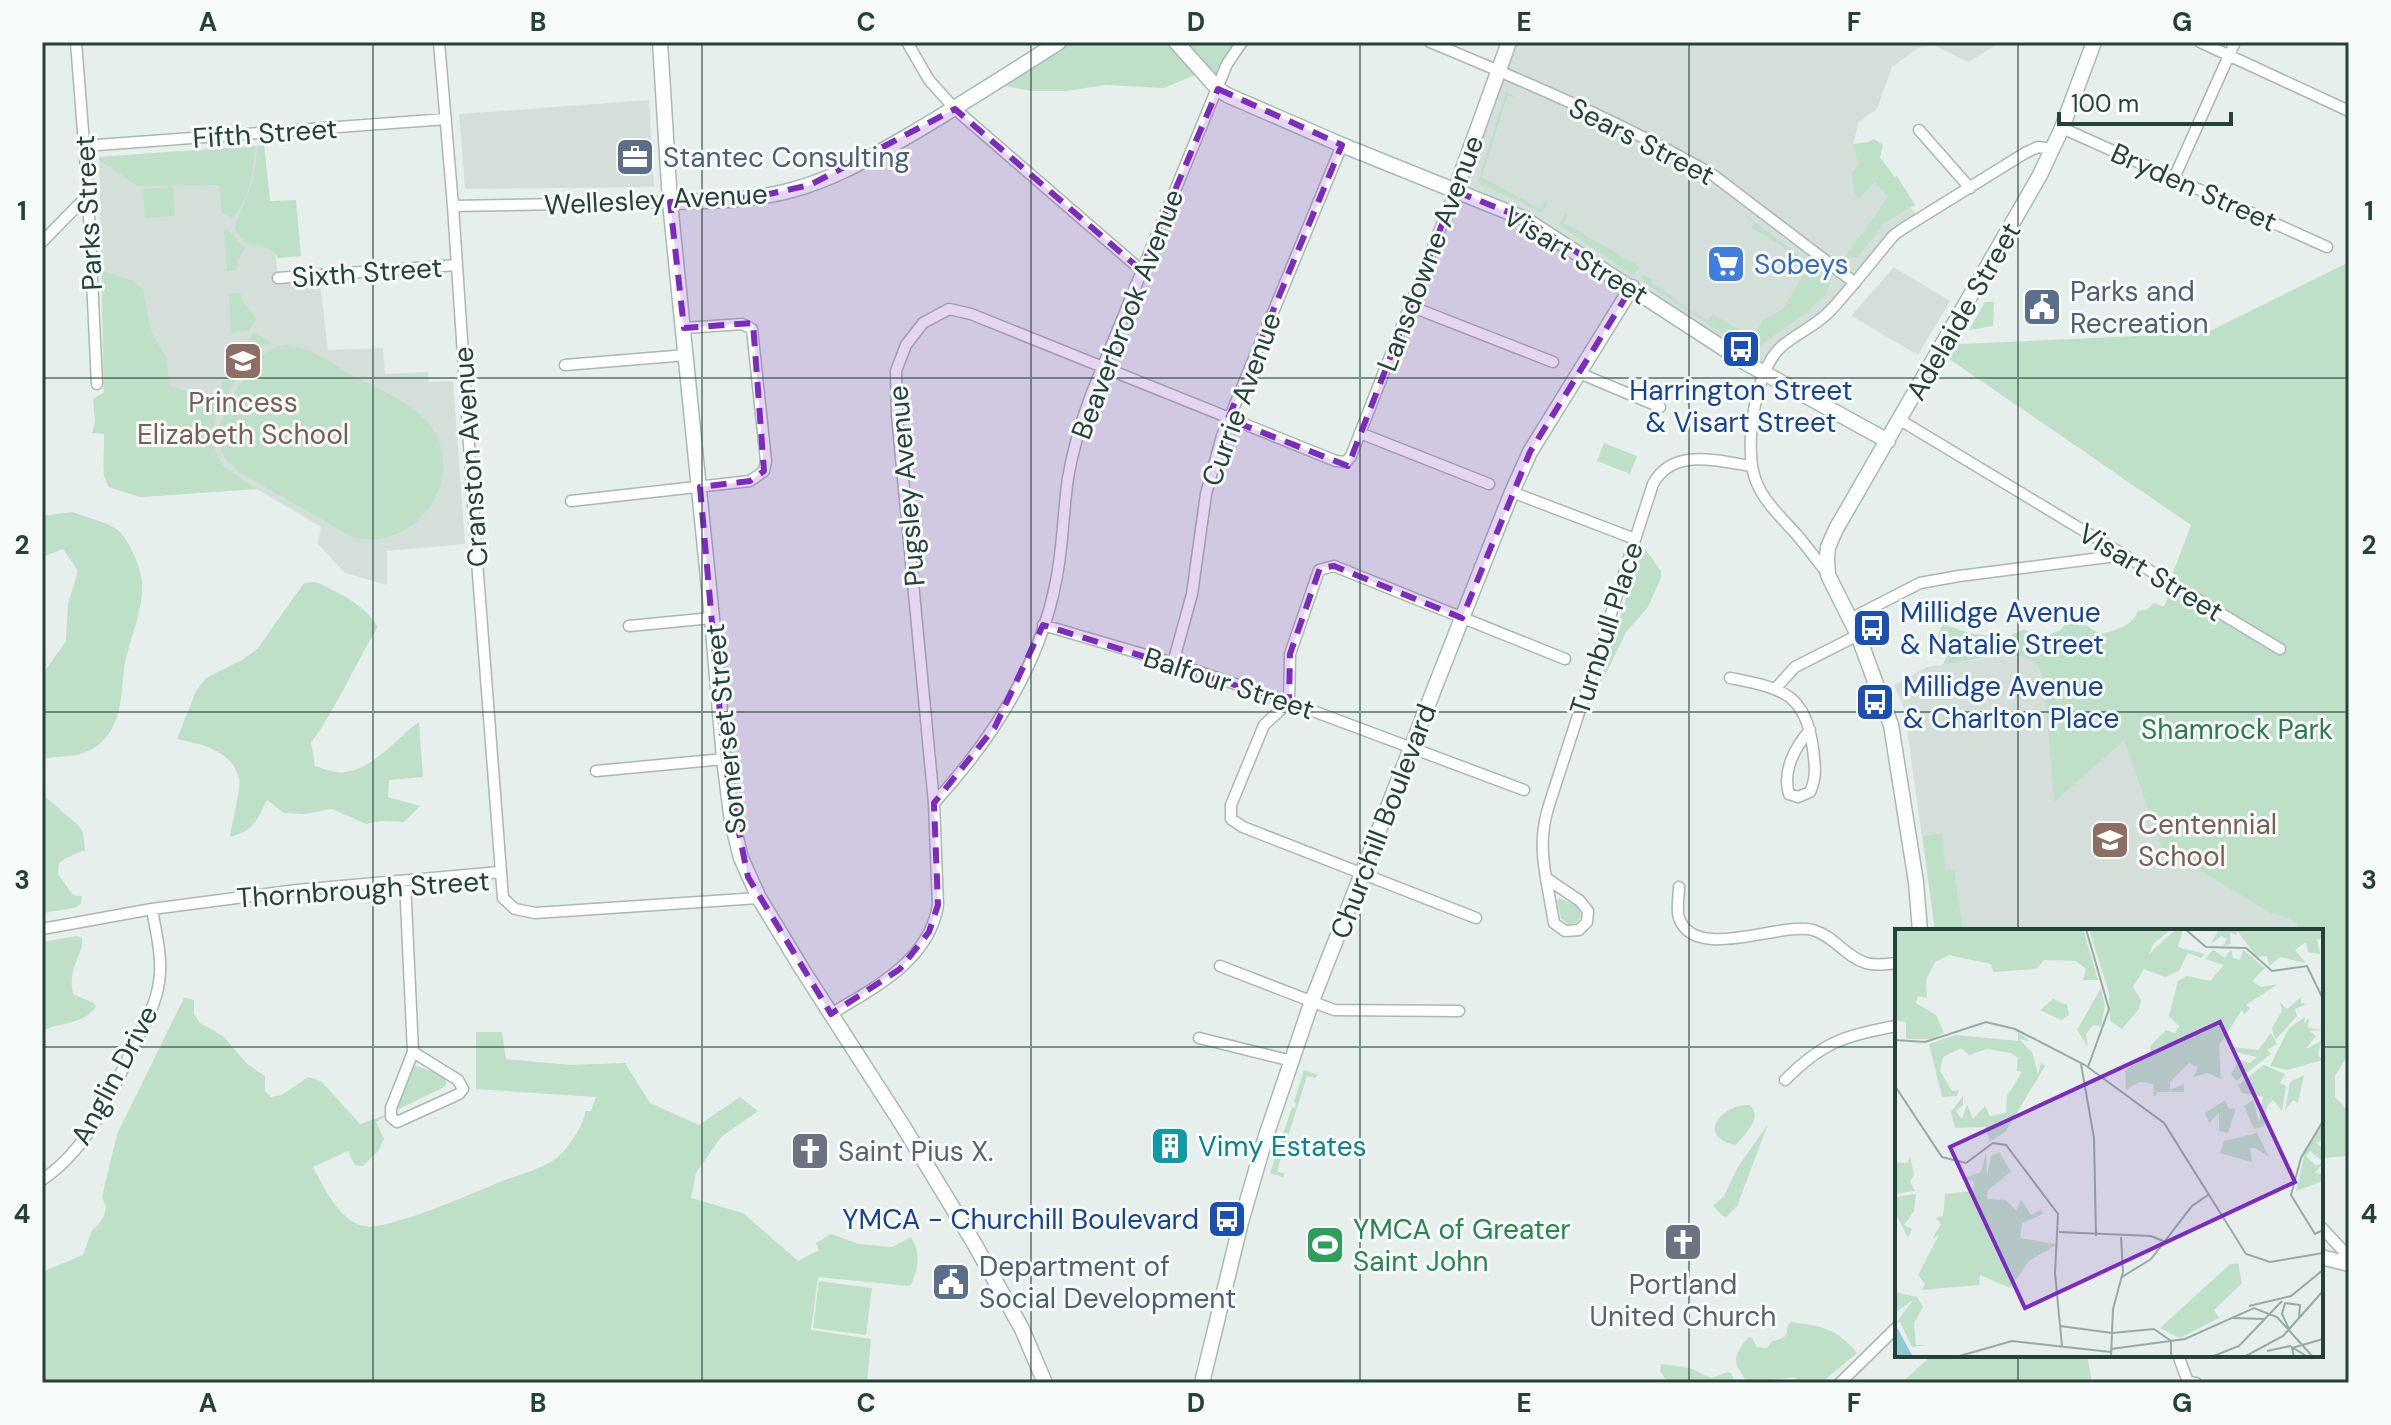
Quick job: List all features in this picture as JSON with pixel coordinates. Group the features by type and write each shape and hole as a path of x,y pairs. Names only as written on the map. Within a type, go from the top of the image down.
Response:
{"street":[{"name":"Parks Street","path":"76,42 88,195 97,384"},
{"name":"Cranston Avenue","path":"439,42 500,872"},
{"name":"Somerset Street","path":"660,42 670,202 724,759 738,849 759,898 986,1263 1022,1329 1045,1383"},
{"path":"907,42 929,80 955,109 1141,270"},
{"name":"Wellesley Avenue","path":"453,206 670,202 755,197 810,185 867,160 955,109 1059,42"},
{"name":"Visart Street","path":"1176,42 1218,89 1240,102 1523,218 1737,357 1888,441"},
{"name":"Beaverbrook Avenue","path":"934,803 961,775 995,727 1020,683 1056,583 1068,480 1091,395 1227,64 1242,42"},
{"name":"Sears Street","path":"1430,42 1654,142 1713,175 1855,283"},
{"name":"Lansdowne Avenue","path":"1346,462 1350,459 1455,191 1509,42"},
{"name":"Adelaide Street","path":"1828,575 1827,558 1832,537 2012,226 2062,128 2094,42"},
{"path":"2200,42 2349,111"},
{"path":"2174,178 2235,42"},
{"name":"Fifth Street","path":"84,146 446,119"},
{"name":"Bryden Street","path":"2062,128 2327,247"},
{"path":"1919,130 1970,188"},
{"name":"Currie Avenue","path":"1173,663 1192,594 1206,494 1228,419 1342,145"},
{"path":"1920,929 1896,747 1879,690 1858,635 1828,575 1762,494 1751,466 1754,413 1771,359 1781,347 1828,313 1894,235 2025,153 2038,147 2052,149"},
{"path":"42,242 88,195"},
{"name":"Sixth Street","path":"278,278 457,265"},
{"name":"Churchill Boulevard","path":"1202,1383 1254,1176 1312,1001 1462,618 1530,452 1632,287"},
{"path":"1410,306 1553,362"},
{"name":"Pugsley Avenue","path":"831,1014 900,969 921,946 936,918 938,905 934,803 897,415 896,371 906,345 923,323 949,309 971,314 1228,419 1336,461 1346,462"},
{"path":"571,501 750,481 764,471 766,461 752,329 742,324 684,328"},
{"path":"565,365 687,355"},
{"path":"1579,373 1660,407"},
{"name":"Visart Street","path":"1900,420 2280,649"},
{"path":"1360,433 1489,484"},
{"name":"Turnbull Place","path":"1546,878 1586,907 1588,919 1579,930 1565,931 1554,923 1546,878 1541,845 1545,820 1653,484 1668,466 1683,460 1751,466"},
{"path":"1512,492 1635,539"},
{"path":"1850,619 1920,583 2124,555"},
{"path":"1476,918 1243,827 1231,819 1231,805 1264,725 1289,702 1290,654 1319,570 1334,566 1565,659"},
{"path":"629,626 712,618"},
{"name":"Balfour Street","path":"1043,625 1173,663 1289,702 1524,790"},
{"path":"1776,688 1795,667 1858,635"},
{"path":"1730,678 1776,688 1799,705 1810,730 1816,778 1810,792 1798,797 1789,794 1786,782 1794,753 1810,730"},
{"path":"596,771 724,759"},
{"name":"Thornbrough Street","path":"42,929 152,909 297,890 500,872 506,903 515,909 535,913 759,898"},
{"path":"405,881 413,1052 391,1108 391,1117 397,1122 459,1094 463,1089 458,1080 413,1052"},
{"path":"1679,887 1678,915 1683,926 1704,938 1731,938 1802,928 1824,934 1864,963 1895,963"},
{"name":"Anglin Drive","path":"42,1180 65,1163 88,1135 156,998 160,974 152,909"},
{"path":"1220,966 1334,1010 1459,1011"},
{"path":"1785,1080 1810,1056 1834,1042 1895,1026"},
{"path":"1199,1038 1292,1061"},
{"path":"2323,1229 2349,1257"},
{"path":"2323,1258 2349,1264"},
{"path":"1840,1383 1895,1329"},
{"path":"2179,1357 2188,1382 2196,1383"}],"highlighted area":[{"path":"1218,89 1342,145 1228,419 1348,466 1455,191 1523,218 1632,287 1530,452 1462,618 1334,566 1320,568 1290,654 1289,702 1043,625 995,727 934,803 938,905 929,932 900,969 831,1014 748,877 724,759 700,487 750,481 764,471 753,323 684,328 670,202 755,197 810,185 955,109 1141,270"}],"shaded area":[{"path":"1509,42 2001,42 1968,62 1934,45 1918,48 1892,67 1877,109 1859,122 1853,144 1920,218 1904,228 1855,283 1792,340 1765,373 1543,230 1455,191"},
{"path":"649,100 654,187 465,189 459,114"},
{"name":"Princess Elizabeth School","path":"264,145 278,278 319,275 328,350 383,348 385,374 428,372 429,382 453,381 465,544 387,551 387,585 345,573 318,544 321,527 257,489 140,497 109,487 103,473 99,157"},
{"path":"1894,267 1950,301 1918,355 1851,316"},
{"path":"2008,655 2031,658 2037,664 2045,696 2054,801 2124,741 2162,849 2268,912 2286,915 2297,925 2297,929 1935,929 1904,708 1894,685 1927,667"}],"green space":[{"path":"1059,42 1242,42 1218,89 1202,72 1164,88 1105,85 1066,91 1031,91 993,84"},
{"path":"1506,92 1516,97 1507,96 1482,177 1540,209 1546,201 1548,203 1541,213 1478,181"},
{"path":"1874,139 1883,145 1880,158 1897,176 1915,205 1886,222 1857,257 1846,259 1888,197 1875,182 1859,198 1854,194 1852,171 1859,165 1853,144"},
{"path":"264,145 270,201 296,200 301,256 278,258 269,249 248,245 234,229 253,180 258,146"},
{"path":"255,146 250,184 233,218 222,213 219,185 137,186 99,160 99,157"},
{"path":"173,187 175,216 145,218 143,189"},
{"path":"1565,213 1568,215 1564,223 1637,265 1635,274 1632,275 1559,225"},
{"path":"1747,216 1826,276 1830,283 1825,295 1805,314 1751,352 1641,278 1643,275 1652,280 1691,311 1708,320 1712,314 1753,337 1763,320 1783,309 1806,270 1781,245 1751,228 1754,222"},
{"path":"227,229 245,248 238,260 237,270 227,271 224,230"},
{"name":"Shamrock Park","path":"2349,262 2349,1053 2335,1076 2335,1097 2349,1112 2349,1156 2323,1158 2323,929 2297,929 2297,925 2288,918 2265,910 2162,849 2124,741 2054,802 2045,697 2037,665 2031,659 2008,656 1943,665 1947,655 1938,640 1943,624 1969,633 2005,638 2024,629 2031,633 2030,643 2035,647 2040,647 2050,634 2061,630 2068,619 2076,619 2100,634 2122,627 2138,611 2146,610 2154,603 2164,607 2168,596 2166,591 2191,525 1939,352 1948,337 1961,344 2206,333"},
{"path":"102,271 131,280 143,289 151,331 166,357 170,387 195,395 204,408 208,408 253,333 272,342 258,349 246,362 219,409 212,429 215,451 224,467 257,489 140,497 109,487 104,468 104,434 92,433 95,422 93,399 104,392"},
{"path":"240,293 257,319 249,331 231,333 229,294"},
{"path":"1985,302 1994,302 1993,326 1969,330"},
{"path":"286,345 312,352 394,397 414,409 430,425 441,446 443,468 439,490 428,509 413,524 394,535 373,539 350,536 229,463 219,441 219,430 227,408 258,358"},
{"path":"1604,443 1637,456 1630,474 1597,461"},
{"path":"73,512 110,525 123,536 139,568 141,600 125,664 118,714 110,732 89,751 44,758 42,675 66,641 68,604 78,571 63,549 42,557 42,516"},
{"path":"1643,546 1661,571 1661,578 1648,607 1626,632 1599,683"},
{"path":"316,582 358,605 378,627 311,743 315,766 339,772 357,769 376,759 419,722 423,777 389,780 388,797 420,806 404,822 366,824 332,809 305,814 284,813 267,800 250,828 230,837 238,798 236,769 214,750 177,739 196,691 206,678 258,648 304,583"},
{"path":"42,794 78,825 83,832 85,850 59,863 58,874 73,895 82,896 81,904 42,913"},
{"path":"1942,833 1945,870 1954,869 1963,929 1935,929 1923,836"},
{"path":"1559,898 1579,907 1581,917 1576,923 1568,924 1561,918"},
{"path":"77,936 82,938 82,942 72,976 73,994 94,1003 96,1007 85,1017 42,1031 42,942"},
{"path":"184,998 194,1000 194,1014 200,1023 223,1036 247,1064 265,1076 265,1091 271,1097 282,1095 308,1077 321,1081 360,1124 385,1115 376,1122 384,1139 379,1150 363,1166 355,1165 348,1151 313,1167 340,1210 355,1223 364,1226 410,1217 544,1165 562,1153 579,1129 585,1111 591,1111 596,1097 476,1089 476,1032 502,1032 506,1059 570,1065 625,1063 650,1103 699,1125 740,1097 758,1111 721,1137 696,1173 691,1198 743,1213 798,1261 819,1250 816,1243 831,1234 859,1244 892,1247 911,1237 914,1243 918,1262 910,1286 818,1277 811,1330 871,1339 867,1383 42,1383 42,1272 83,1255 92,1230 104,1216 106,1207 102,1197 117,1134"},
{"path":"411,1064 439,1074 446,1083 444,1087 399,1109 397,1106"},
{"path":"1304,1070 1318,1075 1315,1078 1307,1076 1277,1171 1285,1174 1283,1177 1270,1173 1292,1107 1295,1108"},
{"path":"1750,1105 1754,1110 1754,1120 1736,1145 1717,1135 1715,1129 1722,1115 1739,1106"},
{"path":"1768,1124 1737,1206 1726,1217 1723,1216 1713,1206 1724,1196 1738,1167"},
{"path":"819,1281 872,1288 866,1335 813,1328"},
{"path":"1791,1322 1835,1333 1857,1353 1821,1383 1791,1383 1797,1378 1792,1378 1747,1383 1736,1364 1742,1346 1749,1337 1757,1347 1767,1348 1772,1341 1784,1337"},
{"path":"1930,1357 2087,1357 2092,1383 1901,1383"},
{"path":"1661,1364 1690,1368 1711,1378 1728,1372 1735,1383 1668,1383 1660,1371"}],"place":[{"name":"Stantec Consulting","path":"635,157"},
{"name":"Sobeys","path":"1726,264"},
{"name":"Parks and Recreation","path":"2042,307"},
{"name":"Harrington Street & Visart Street","path":"1741,349"},
{"name":"Princess Elizabeth School","path":"243,361"},
{"name":"Millidge Avenue & Natalie Street","path":"1872,628"},
{"name":"Millidge Avenue & Charlton Place","path":"1875,702"},
{"name":"Centennial School","path":"2110,840"},
{"name":"Vimy Estates","path":"1170,1146"},
{"name":"Saint Pius X.","path":"810,1151"},
{"name":"YMCA - Churchill Boulevard","path":"1227,1219"},
{"name":"Portland United Church","path":"1683,1242"},
{"name":"YMCA of Greater Saint John","path":"1325,1245"},
{"name":"Department of Social Development","path":"951,1282"}]}
